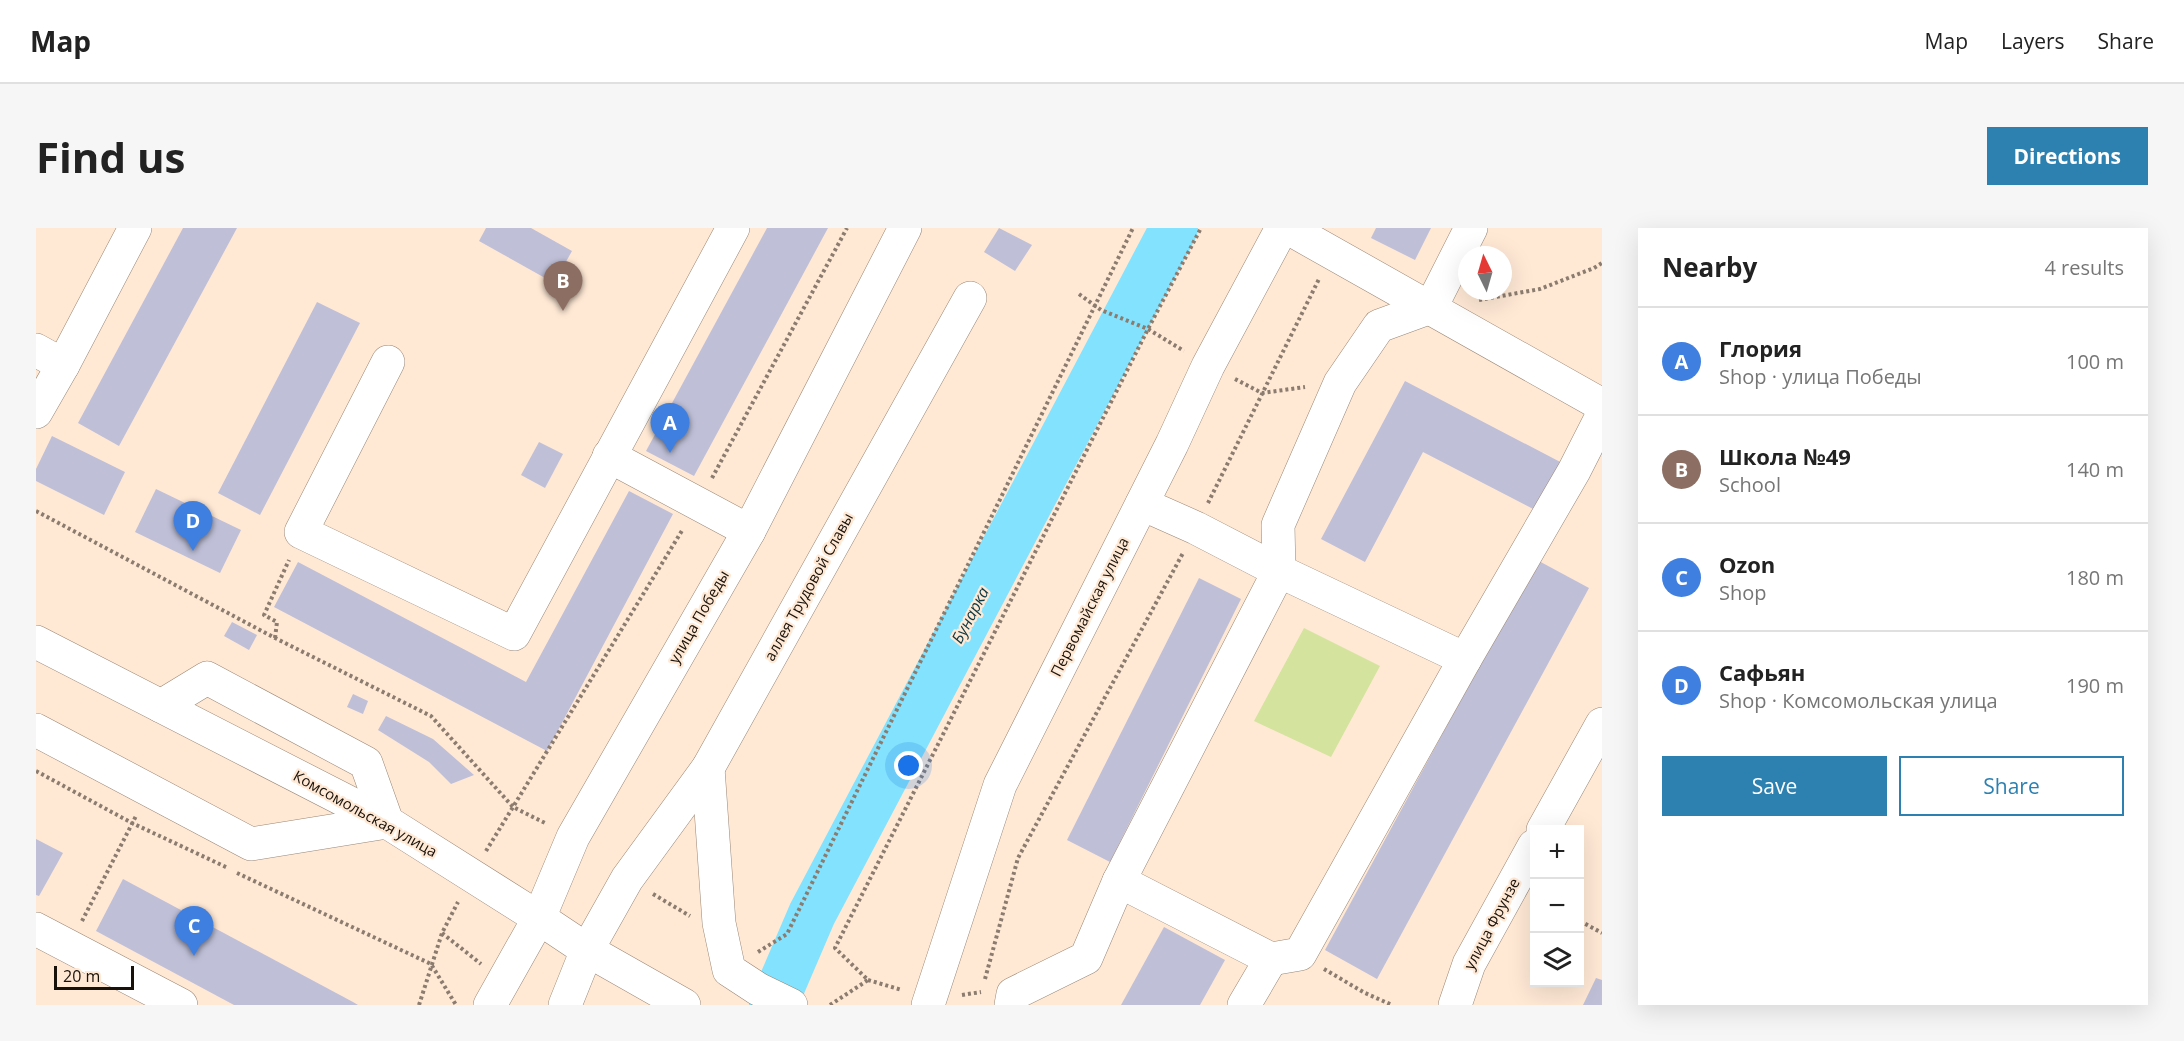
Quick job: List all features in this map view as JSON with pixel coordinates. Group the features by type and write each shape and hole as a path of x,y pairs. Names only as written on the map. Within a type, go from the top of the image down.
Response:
{"street":[{"path":"36,412 50,358 135,228"},
{"path":"388,362 301,532 514,634 733,228"},
{"name":"улица Победы","path":"490,1005 539,918 573,837 749,531 906,228"},
{"name":"Первомайская улица","path":"929,1002 1000,785 1172,444 1208,366 1282,228"},
{"path":"1288,228 1602,405"},
{"path":"1012,1000 1086,958 1119,881 1279,571 1278,525 1340,383 1379,326 1431,307 1472,228"},
{"name":"аллея Трудовой Славы","path":"576,977 634,868 708,768 970,298"},
{"path":"1244,1005 1285,957 1465,659 1574,471 1602,416"},
{"path":"609,456 749,531"},
{"path":"1142,504 1465,659"},
{"name":"Комсомольская улица","path":"36,642 387,822 539,918 576,977 684,1005"},
{"path":"36,730 251,844 387,822 366,763 207,678 161,706"},
{"path":"1546,825 1602,724"},
{"path":"708,768 719,923 729,970 758,989 791,1005"},
{"name":"улица Фрунзе","path":"1455,1005 1469,964 1530,853"},
{"path":"1119,881 1285,957"},
{"path":"36,929 181,1005"}],"path":[{"path":"36,511 275,638 431,716 513,807 698,504 847,228"},
{"path":"729,970 787,934 1133,228"},
{"path":"830,1005 868,980 835,948 1201,228"},
{"path":"1012,1000 981,992 1018,858 1196,528 1332,253"},
{"path":"1474,301 1540,289 1594,268 1602,262"},
{"path":"1079,294 1101,310 1137,325"},
{"path":"275,638 277,622 264,615 301,532"},
{"path":"69,946 150,790"},
{"path":"1584,923 1602,933"},
{"path":"419,1005 442,933"},
{"path":"1285,957 1392,1005"},
{"path":"432,964 456,1005"}],"green space":[{"path":"1304,628 1380,666 1331,757 1254,721"}],"building":[{"path":"183,228 237,228 119,446 78,423"},
{"path":"486,228 531,228 572,251 554,283 479,241"},
{"path":"767,228 828,228 694,476 646,451"},
{"path":"999,228 1032,245 1015,271 984,252"},
{"path":"1376,228 1431,228 1415,260 1371,238"},
{"path":"317,302 360,323 260,515 218,493"},
{"path":"1405,381 1566,465 1541,513 1423,452 1365,562 1321,539"},
{"path":"52,436 125,472 104,515 36,481 36,469"},
{"path":"539,442 563,454 545,488 521,475"},
{"path":"156,489 241,530 220,573 135,532"},
{"path":"629,491 673,514 547,751 274,607 298,562 526,682"},
{"path":"1537,560 1589,588 1377,979 1325,950"},
{"path":"1199,578 1241,599 1110,862 1067,840"},
{"path":"232,622 257,635 249,650 224,636"},
{"path":"353,694 368,701 363,714 347,707"},
{"path":"386,716 433,739 474,775 451,784 429,762 378,730"},
{"path":"36,839 63,853 39,896 36,895"},
{"path":"123,879 358,1005 234,1005 96,931"},
{"path":"1164,927 1225,960 1200,1005 1121,1005"},
{"path":"1596,978 1602,980 1602,1005 1583,1005"}],"waterway":[{"name":"Бунарка","path":"773,1005 812,914 1174,228"}],"place":[{"name":"Школа №49","path":"563,311"},
{"name":"Глория","path":"670,453"},
{"name":"Сафьян","path":"193,551"},
{"name":"Ozon","path":"194,956"}]}
